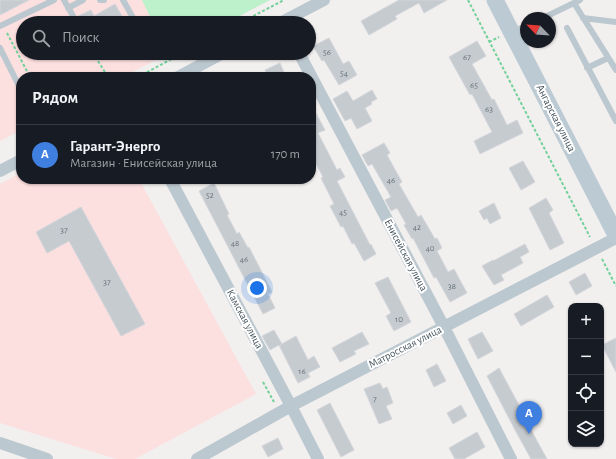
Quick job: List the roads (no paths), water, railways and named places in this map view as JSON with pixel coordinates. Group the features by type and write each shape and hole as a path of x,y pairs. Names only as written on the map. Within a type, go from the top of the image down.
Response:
{"main road":[{"name":"Ангарская улица","path":"495,0 519,29 616,236"}],"street":[{"path":"295,16 324,0"},
{"path":"188,72 211,60"},
{"name":"Енисейская улица","path":"303,60 309,72"},
{"name":"Енисейская улица","path":"316,85 444,327 511,459"},
{"path":"0,171 16,163"},
{"name":"Камская улица","path":"173,184 318,459"},
{"name":"Матросская улица","path":"196,459 291,406 596,248 616,236"},
{"path":"0,443 47,459"}],"lane":[{"path":"22,16 54,0"},
{"path":"64,0 73,16"},
{"path":"68,8 83,0"},
{"path":"123,0 132,16"},
{"path":"563,0 566,7"},
{"path":"556,12 577,2 583,18 616,70"},
{"path":"583,18 616,22"},
{"path":"2,26 16,19"},
{"path":"567,28 616,121"},
{"path":"0,48 16,80"},
{"path":"587,68 608,58"}],"place":[{"name":"Гарант-Энерго","path":"529,434"}]}
